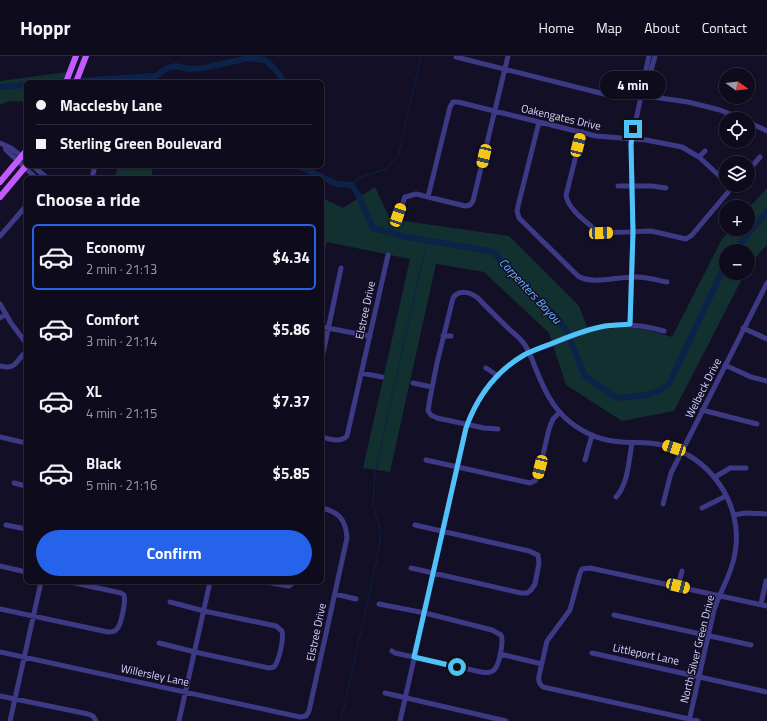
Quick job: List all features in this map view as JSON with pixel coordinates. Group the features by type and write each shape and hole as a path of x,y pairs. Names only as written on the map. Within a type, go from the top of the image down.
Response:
{"main road":[{"path":"67,80 76,56"},
{"path":"77,80 86,56"},
{"path":"0,182 23,157"},
{"path":"0,197 24,168"}],"street":[{"path":"398,215 405,197 416,194 465,206 470,205 473,201 508,56"},
{"path":"630,324 633,232 631,186 632,139 641,96 645,92 649,56"},
{"path":"648,71 655,56"},
{"path":"456,57 608,95 641,96 688,102 725,112"},
{"name":"Oakengates Drive","path":"428,197 450,107 453,102 596,136 646,140 682,147 699,157 719,176"},
{"path":"539,122 519,202 519,218 583,279 593,280 641,277 667,282"},
{"path":"755,125 767,131"},
{"path":"582,132 566,195 570,206 598,232 651,231 686,239 690,237 727,192"},
{"path":"2,144 11,148 23,157"},
{"path":"699,157 705,151"},
{"path":"755,163 760,157"},
{"path":"26,168 34,176"},
{"path":"35,168 45,176"},
{"path":"618,186 652,186 666,188"},
{"path":"0,236 24,208"},
{"name":"Elstree Drive","path":"324,437 339,440 345,439 347,436 388,255"},
{"path":"324,348 341,268"},
{"name":"Welbeck Drive","path":"663,504 671,473 743,328 764,292 767,283"},
{"name":"North Silver Green Drive","path":"443,336 455,296 461,292 474,295 522,342 529,353 550,400 560,412 578,428 592,435 614,442 661,444 682,452 699,462 715,477 726,496 734,515 737,536 733,564 714,610 690,720"},
{"path":"0,304 24,340"},
{"path":"0,318 6,314"},
{"path":"400,721 457,467 468,424 481,396 498,376 513,362 529,353 584,331 605,326 630,324 646,326 664,331"},
{"path":"324,327 370,336"},
{"path":"743,328 767,339"},
{"path":"451,336 443,336 432,387 428,409 429,412 437,418 498,429"},
{"path":"0,366 8,368 14,366 24,354"},
{"path":"725,365 742,374 767,382"},
{"path":"486,368 498,376"},
{"path":"361,373 382,377"},
{"path":"413,382 432,387"},
{"path":"702,410 757,424"},
{"path":"426,460 530,483 536,480 551,422 560,412"},
{"path":"585,460 592,435"},
{"path":"0,437 24,443"},
{"path":"616,497 624,483 632,443"},
{"path":"715,477 730,468 746,468"},
{"path":"14,483 24,486"},
{"path":"702,508 726,496"},
{"name":"Elstree Drive","path":"306,716 309,711 347,538 342,518 329,509 324,508"},
{"path":"734,515 744,513 767,514"},
{"path":"6,524 24,528"},
{"path":"411,568 521,593 527,593 535,584 539,563 538,555 534,552 415,525"},
{"path":"0,566 24,572"},
{"path":"698,721 543,687 540,685 538,681 549,637 572,606 582,569 590,568 767,606"},
{"path":"678,586 682,571"},
{"path":"761,604 766,581"},
{"path":"10,721 41,584"},
{"path":"0,609 108,632 115,631 119,627 125,599 124,595 79,584"},
{"path":"179,721 210,584"},
{"path":"274,584 284,586 290,584"},
{"path":"335,594 356,598"},
{"path":"160,642 195,652 269,668 275,666 283,635 282,631 276,626 204,611 170,602"},
{"path":"379,604 425,613 498,632 503,640 496,668 490,672 481,672 395,653 392,651"},
{"path":"614,615 750,645"},
{"name":"Willersley Lane","path":"0,652 300,717 306,716"},
{"name":"Littleport Lane","path":"592,653 767,692"},
{"path":"500,654 542,664"},
{"path":"385,693 506,721"},
{"path":"0,696 88,714 94,719"}],"green space":[{"path":"67,72 63,80 24,80 24,102 9,101 0,105 0,81"},
{"path":"118,168 153,168 152,176 116,176"},
{"path":"375,187 390,219 509,236 579,306 589,332 612,328 631,328 672,337 719,245 719,280 741,280 674,411 622,421 566,385 549,333 484,272 436,264 390,472 363,468 410,259 327,242 324,252 324,199 343,208"},
{"path":"767,188 767,245 755,258 755,244 719,244 725,236 755,236 755,201"}],"waterway":[{"path":"352,185 358,178 386,169 398,156 421,56"},
{"name":"Carpenters Bayou","path":"90,80 156,76 167,68 176,66 188,69 203,68 249,58 265,60 273,67 282,80"},
{"name":"Carpenters Bayou","path":"0,87 24,85"},
{"name":"Carpenters Bayou","path":"303,168 320,176"},
{"name":"Carpenters Bayou","path":"324,178 337,184 352,185 359,196 373,228 402,236 494,252 518,282 554,314 567,331 584,375 616,398 651,394 669,384 719,278"},
{"name":"Carpenters Bayou","path":"740,244 767,212"},
{"path":"341,721 377,559 381,533 373,504 375,473 427,240"}],"route":[{"path":"457,667 414,657 466,428 474,407 481,396 498,376 513,362 529,353 584,331 605,326 630,324 633,232 631,144 633,129"}]}
